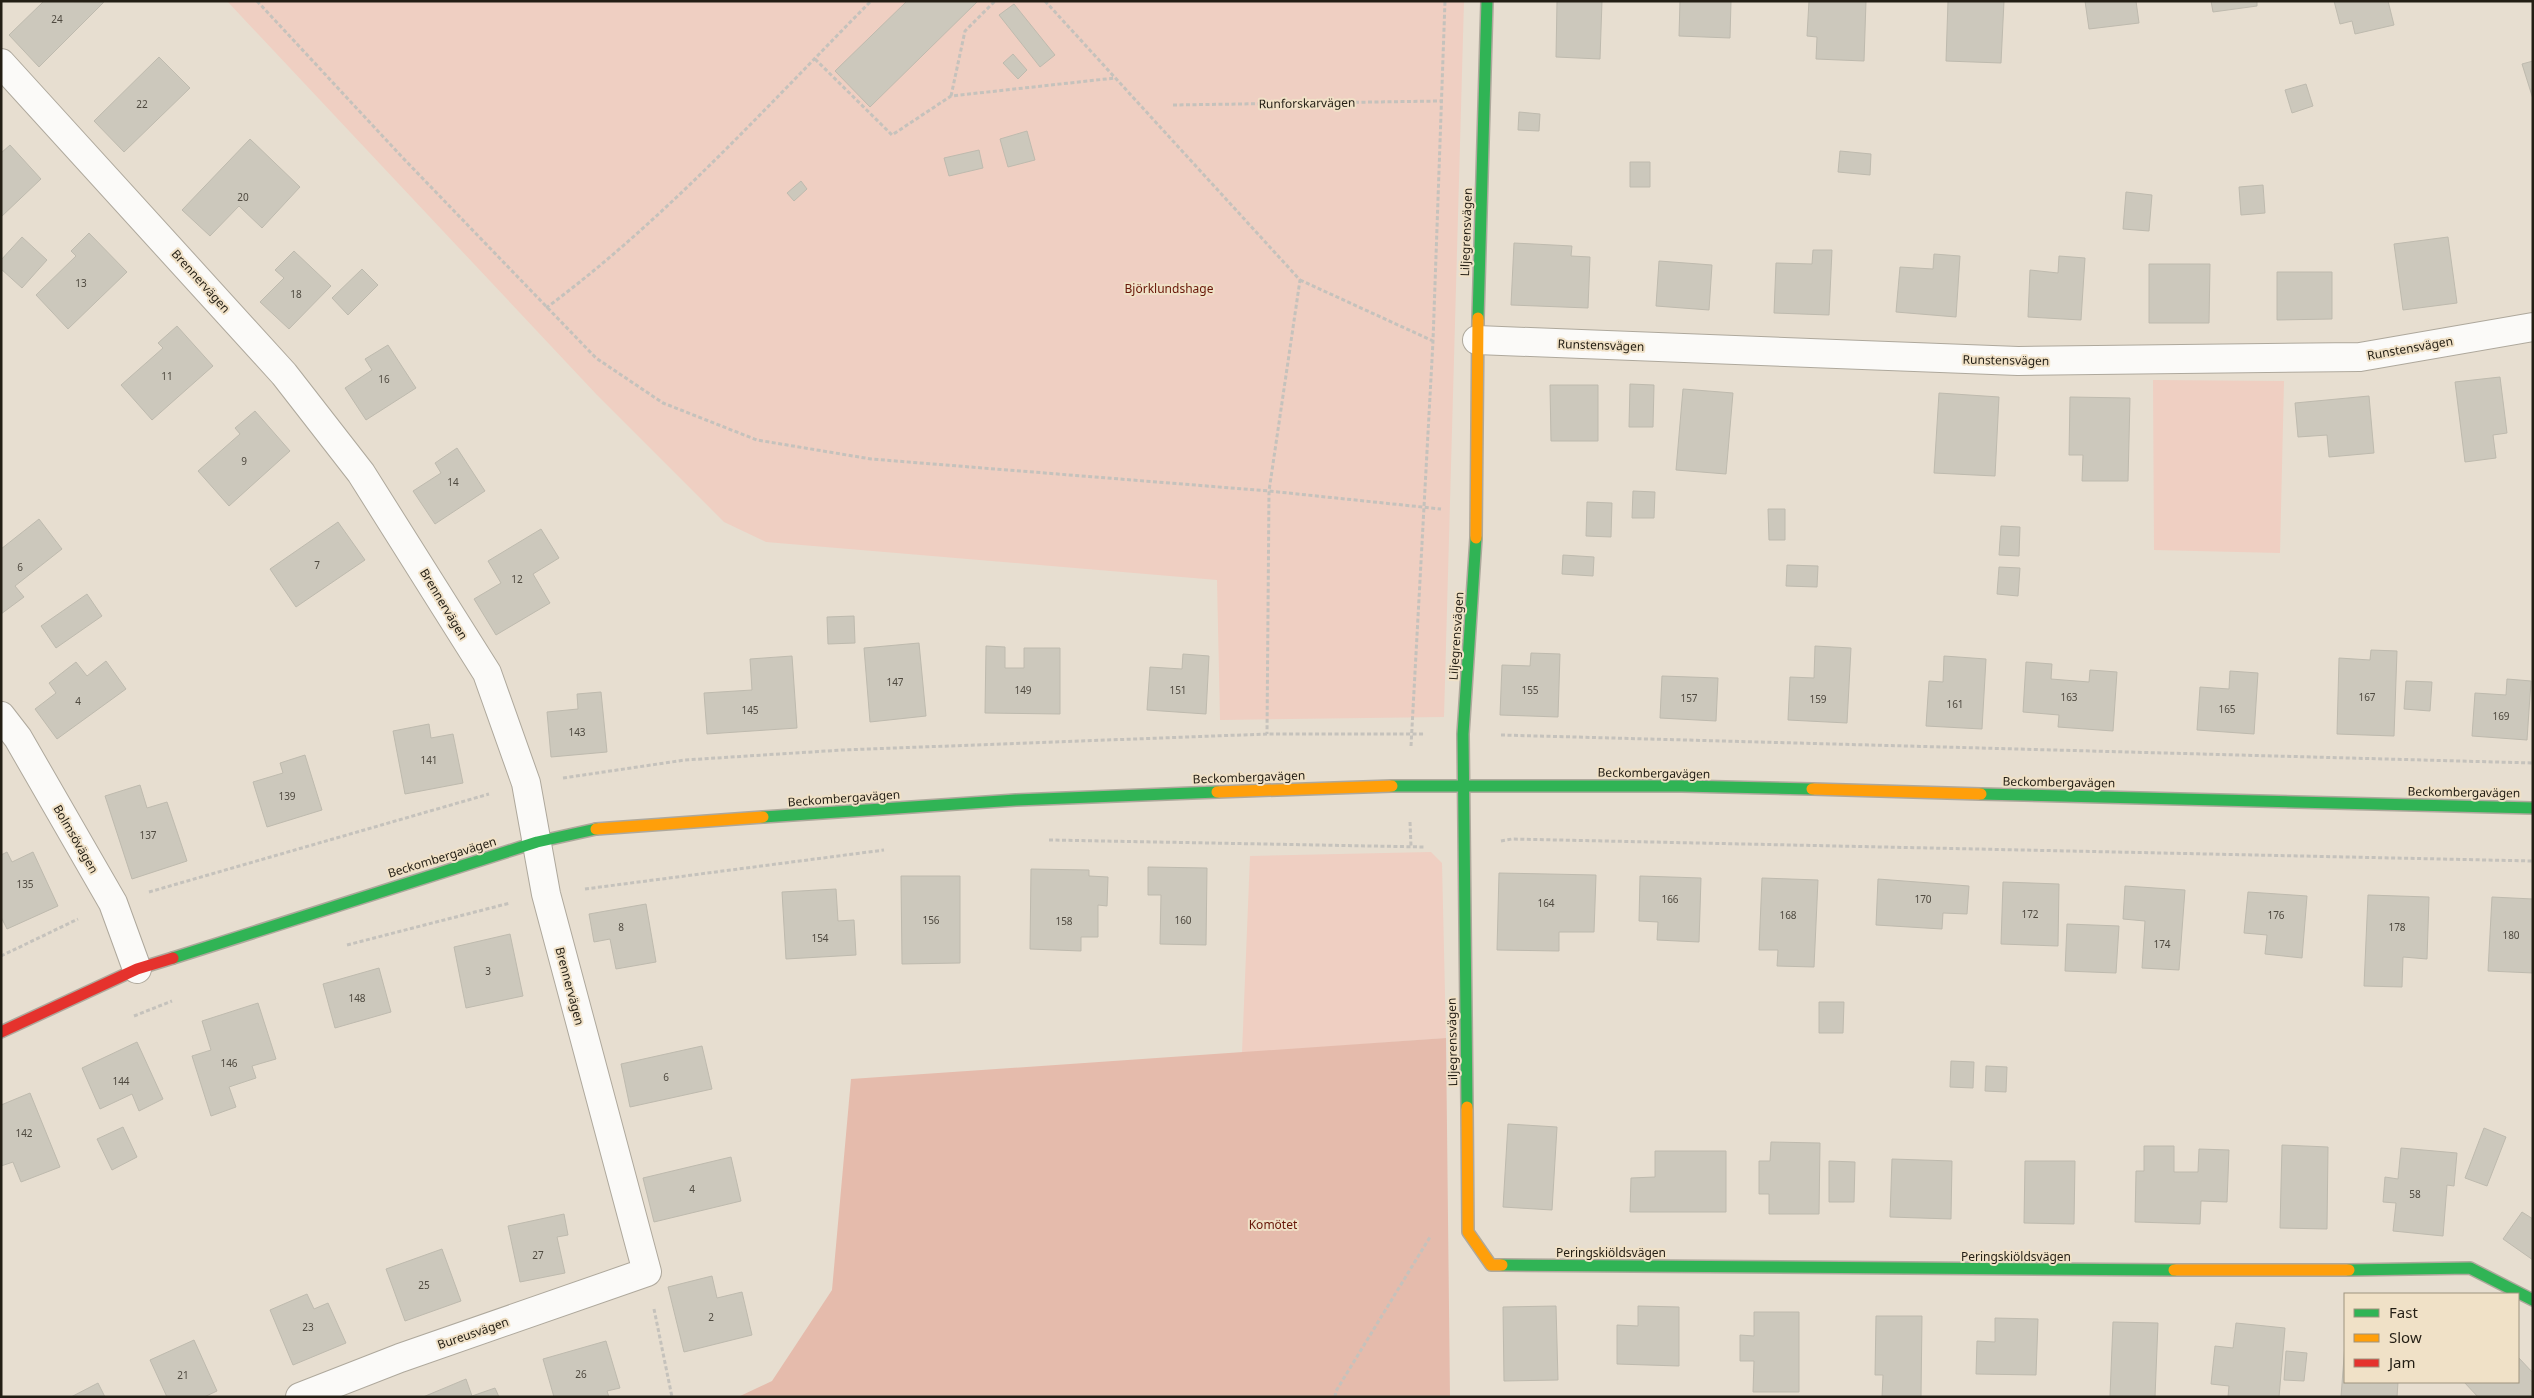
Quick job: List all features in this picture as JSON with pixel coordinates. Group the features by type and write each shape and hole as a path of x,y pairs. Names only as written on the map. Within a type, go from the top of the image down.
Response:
{"street":[{"name":"Liljegrensvägen","path":"1486,1 1477,340 1478,513 1463,734 1462,785 1468,1232 1491,1265"},
{"name":"Brennervägen","path":"1,63 284,374 361,473 487,673 526,783 546,894 647,1272"},
{"name":"Runstensvägen","path":"1477,340 2018,361 2360,357 2533,327"},
{"name":"Bolmsövägen","path":"1,716 18,738 112,903 137,969"},
{"name":"Beckombergavägen","path":"1,1032 137,969 537,842 608,826 1016,800 1410,785 1682,786 2533,808"},
{"name":"Peringskiöldsvägen","path":"1491,1265 2249,1271 2470,1268 2533,1300"},
{"name":"Bureusvägen","path":"300,1397 400,1358 647,1272"}],"path":[{"path":"257,1 546,308 596,358 663,402 757,440 871,459 1269,491 1478,513"},
{"path":"951,96 965,31 995,1"},
{"path":"1045,1 1300,280 1433,341 1477,340"},
{"path":"1410,846 1410,785 1433,341 1445,1"},
{"path":"546,308 585,280 660,216 815,59 868,2"},
{"path":"815,59 892,136 951,96 1115,78"},
{"name":"Runforskarvägen","path":"1173,105 1441,101"},
{"path":"1267,734 1269,491 1300,280"},
{"path":"1039,840 1463,847 1522,840 2533,861"},
{"path":"343,946 546,894 892,849"},
{"path":"127,1018 173,1001"},
{"path":"1336,1397 1336,1391 1432,1232"},
{"path":"647,1272 672,1397"}],"green space":[{"name":"Björklundshage","path":"227,1 1464,1 1444,717 1220,720 1217,580 766,542 724,522 597,395"},
{"path":"2153,380 2284,381 2280,553 2154,550"},
{"path":"1431,852 1442,863 1446,1038 1242,1053 1250,856"},
{"name":"Komötet","path":"1446,1038 1450,1397 738,1397 772,1381 832,1290 851,1079"}],"building":[{"path":"44,1 104,2 39,67 9,35"},
{"path":"907,1 978,1 870,107 835,71"},
{"path":"1557,1 1602,1 1600,59 1556,57"},
{"path":"1680,1 1731,1 1730,38 1679,36"},
{"path":"1809,1 1866,1 1864,61 1816,59 1817,37 1807,36"},
{"path":"1948,1 2004,1 2001,63 1946,61"},
{"path":"2085,1 2136,1 2139,23 2089,29"},
{"path":"2211,1 2257,1 2257,6 2213,12"},
{"path":"2334,1 2388,1 2394,25 2355,34 2352,21 2340,24"},
{"path":"1014,4 1055,55 1040,67 999,15"},
{"path":"1013,54 1027,70 1018,79 1003,63"},
{"path":"159,57 190,88 124,152 94,121"},
{"path":"2533,61 2533,99 2522,64"},
{"path":"2306,84 2313,106 2292,113 2285,90"},
{"path":"1519,112 1540,114 1539,131 1518,130"},
{"path":"1027,131 1035,160 1008,167 1000,139"},
{"path":"250,139 300,187 262,228 239,206 210,236 182,210"},
{"path":"10,145 41,179 1,217 1,153"},
{"path":"979,150 983,168 949,176 944,158"},
{"path":"1840,151 1871,154 1870,175 1838,172"},
{"path":"1630,162 1650,162 1650,187 1630,187"},
{"path":"801,181 807,189 794,201 787,193"},
{"path":"2263,185 2265,213 2241,215 2239,187"},
{"path":"2126,192 2152,195 2149,231 2123,229"},
{"path":"89,233 127,272 68,329 36,295 76,256 71,251"},
{"path":"22,237 47,260 22,288 1,269 1,260"},
{"path":"2448,237 2457,303 2403,310 2394,244"},
{"path":"1514,243 1572,246 1571,256 1590,257 1588,308 1511,305"},
{"path":"1813,250 1832,250 1829,315 1774,313 1776,263 1812,264"},
{"path":"294,251 331,286 289,329 260,302 284,278 275,270"},
{"path":"1934,254 1960,256 1956,317 1896,312 1900,267 1933,269"},
{"path":"2059,256 2085,258 2081,320 2028,317 2030,270 2058,273"},
{"path":"1659,261 1712,265 1709,310 1656,306"},
{"path":"2149,264 2210,264 2209,323 2149,323"},
{"path":"362,269 378,285 348,315 332,298"},
{"path":"2277,272 2332,272 2332,319 2277,320"},
{"path":"177,326 213,366 152,420 121,385 163,348 158,343"},
{"path":"388,345 416,388 366,420 345,388 372,370 365,359"},
{"path":"2500,377 2507,433 2493,435 2496,458 2465,462 2455,382"},
{"path":"1630,384 1654,385 1653,427 1629,427"},
{"path":"1550,385 1598,385 1598,441 1551,441"},
{"path":"1683,389 1733,393 1726,474 1676,470"},
{"path":"1939,393 1999,397 1995,476 1934,473"},
{"path":"2369,396 2374,453 2329,457 2327,435 2298,437 2295,403"},
{"path":"2070,397 2130,398 2128,481 2082,481 2083,455 2069,455"},
{"path":"255,411 290,451 229,506 198,471 240,434 235,428"},
{"path":"457,448 485,491 435,524 413,491 441,473 435,463"},
{"path":"1633,491 1655,492 1654,518 1632,518"},
{"path":"1587,502 1612,503 1611,537 1586,536"},
{"path":"1768,509 1785,509 1785,540 1769,540"},
{"path":"39,519 62,549 15,586 24,597 1,614 1,549"},
{"path":"338,522 365,560 296,607 270,569"},
{"path":"2001,526 2020,527 2019,556 1999,555"},
{"path":"541,529 559,558 533,574 550,603 496,635 474,599 501,583 488,561"},
{"path":"1563,555 1594,557 1593,576 1562,574"},
{"path":"1787,565 1818,566 1817,587 1786,586"},
{"path":"1999,567 2020,568 2018,596 1997,594"},
{"path":"87,594 102,616 56,648 41,626"},
{"path":"854,616 855,643 828,644 827,617"},
{"path":"919,643 926,716 870,722 864,648"},
{"path":"986,646 1005,647 1005,668 1024,668 1024,648 1060,648 1060,714 985,713"},
{"path":"1815,646 1851,648 1847,723 1788,720 1790,677 1814,678"},
{"path":"2371,650 2397,651 2394,736 2337,734 2339,658 2370,660"},
{"path":"1531,653 1560,654 1558,717 1500,715 1502,665 1530,666"},
{"path":"1183,654 1209,656 1206,714 1147,710 1150,667 1182,669"},
{"path":"792,656 797,728 707,734 704,693 752,690 750,659"},
{"path":"1944,656 1986,659 1982,729 1926,726 1929,681 1943,682"},
{"path":"106,661 126,689 57,739 35,709 56,693 49,683 76,662 87,676"},
{"path":"2026,662 2052,664 2051,679 2089,682 2090,670 2117,672 2113,731 2058,727 2059,715 2023,712"},
{"path":"2230,671 2258,673 2254,734 2197,730 2200,687 2229,689"},
{"path":"1662,676 1718,678 1716,721 1660,718"},
{"path":"2507,679 2531,681 2527,740 2472,736 2475,693 2506,695"},
{"path":"2406,681 2432,682 2430,711 2404,709"},
{"path":"601,692 607,752 551,757 547,712 578,709 577,694"},
{"path":"429,724 431,738 453,734 463,783 405,794 393,731"},
{"path":"305,755 322,810 267,827 253,782 283,773 280,763"},
{"path":"140,785 147,808 167,802 187,861 132,879 105,796"},
{"path":"7,852 12,862 33,852 58,906 7,929 1,917 1,855"},
{"path":"1148,867 1207,868 1206,945 1160,944 1161,895 1148,895"},
{"path":"1031,869 1089,870 1089,876 1108,877 1107,906 1098,905 1098,937 1081,937 1081,951 1030,949"},
{"path":"1499,873 1596,875 1594,932 1559,932 1559,951 1497,950"},
{"path":"901,876 960,876 960,963 902,964"},
{"path":"1640,876 1701,878 1699,942 1657,940 1658,922 1639,921"},
{"path":"1762,878 1818,880 1814,967 1777,966 1778,950 1759,950"},
{"path":"1878,879 1969,886 1967,914 1943,913 1942,929 1876,925"},
{"path":"2003,882 2059,884 2058,946 2001,944"},
{"path":"2125,886 2185,890 2179,970 2142,968 2145,921 2123,919"},
{"path":"836,889 838,921 854,920 856,955 786,959 782,892"},
{"path":"2248,892 2307,896 2302,958 2265,954 2267,935 2244,933"},
{"path":"2368,895 2429,897 2427,959 2403,957 2402,987 2364,986"},
{"path":"2492,897 2533,899 2533,973 2488,971"},
{"path":"646,904 656,962 616,969 610,939 594,942 589,914"},
{"path":"2067,924 2119,926 2116,973 2065,971"},
{"path":"510,934 523,996 466,1008 454,947"},
{"path":"379,968 391,1012 335,1028 323,984"},
{"path":"1819,1002 1844,1002 1843,1033 1819,1033"},
{"path":"258,1003 276,1059 252,1066 256,1078 229,1087 236,1107 211,1116 192,1056 211,1050 202,1021"},
{"path":"137,1042 163,1099 139,1111 132,1094 100,1109 82,1068"},
{"path":"702,1046 712,1089 630,1107 621,1064"},
{"path":"1951,1061 1974,1062 1973,1088 1950,1087"},
{"path":"1986,1066 2007,1067 2006,1092 1985,1091"},
{"path":"30,1093 60,1167 21,1182 13,1162 1,1166 1,1105"},
{"path":"1508,1124 1557,1127 1552,1210 1503,1207"},
{"path":"123,1127 137,1157 112,1170 97,1139"},
{"path":"2484,1128 2506,1137 2487,1186 2465,1178"},
{"path":"1771,1142 1820,1143 1819,1214 1769,1214 1769,1194 1759,1194 1759,1161 1770,1161"},
{"path":"2282,1145 2328,1147 2327,1229 2280,1228"},
{"path":"2144,1146 2174,1146 2174,1172 2198,1172 2199,1149 2229,1150 2227,1202 2201,1201 2200,1224 2135,1222 2136,1171 2144,1171"},
{"path":"2401,1148 2457,1153 2454,1186 2447,1185 2443,1236 2393,1231 2396,1203 2383,1202 2385,1177 2398,1179"},
{"path":"1655,1151 1726,1151 1726,1212 1630,1212 1631,1178 1655,1177"},
{"path":"731,1157 741,1201 654,1222 643,1178"},
{"path":"1892,1159 1952,1161 1951,1219 1890,1217"},
{"path":"1829,1161 1855,1162 1854,1202 1829,1202"},
{"path":"2025,1161 2075,1161 2074,1224 2024,1223"},
{"path":"2522,1212 2533,1219 2533,1260 2503,1239"},
{"path":"564,1214 568,1235 557,1237 565,1273 520,1282 508,1226"},
{"path":"442,1249 461,1301 405,1321 386,1269"},
{"path":"712,1276 717,1298 742,1292 752,1335 684,1352 668,1287"},
{"path":"307,1294 314,1309 328,1303 346,1343 293,1365 270,1310"},
{"path":"1556,1306 1558,1380 1504,1381 1503,1307"},
{"path":"1638,1306 1679,1307 1679,1366 1617,1364 1617,1325 1638,1326"},
{"path":"1754,1312 1799,1312 1799,1392 1753,1392 1754,1361 1740,1361 1740,1335 1754,1336"},
{"path":"1876,1316 1922,1316 1921,1397 1882,1397 1883,1375 1875,1375"},
{"path":"1995,1318 2038,1319 2036,1375 1976,1374 1977,1341 1995,1342"},
{"path":"2113,1322 2158,1323 2155,1397 2110,1396"},
{"path":"2236,1323 2285,1328 2279,1397 2228,1397 2229,1386 2211,1384 2215,1346 2233,1348"},
{"path":"194,1340 217,1391 204,1397 167,1397 150,1360"},
{"path":"606,1341 620,1388 607,1391 609,1397 554,1397 543,1359"},
{"path":"2286,1351 2307,1353 2304,1381 2284,1380"},
{"path":"2344,1357 2344,1383 2398,1383 2397,1397 2341,1397"},
{"path":"2519,1358 2533,1373 2533,1397 2478,1397 2465,1383 2519,1383"},
{"path":"466,1379 472,1396 495,1388 499,1397 423,1397"},
{"path":"98,1383 105,1397 71,1397"}],"traffic: fast":[{"path":"1478,318 1487,1"},
{"path":"1467,1107 1463,734 1476,538"},
{"path":"1392,786 1682,786 1812,789"},
{"path":"763,817 1016,800 1217,792"},
{"path":"1981,794 2533,808"},
{"path":"173,958 537,842 596,829"},
{"path":"1502,1265 2174,1270"},
{"path":"2349,1270 2470,1268 2533,1300"}],"traffic: slow":[{"path":"1476,538 1478,318"},
{"path":"1217,792 1392,786"},
{"path":"1812,789 1981,794"},
{"path":"596,829 763,817"},
{"path":"1467,1107 1468,1232 1491,1265 1502,1265"},
{"path":"2174,1270 2349,1270"}],"traffic: jam":[{"path":"1,1032 137,969 173,958"}]}
